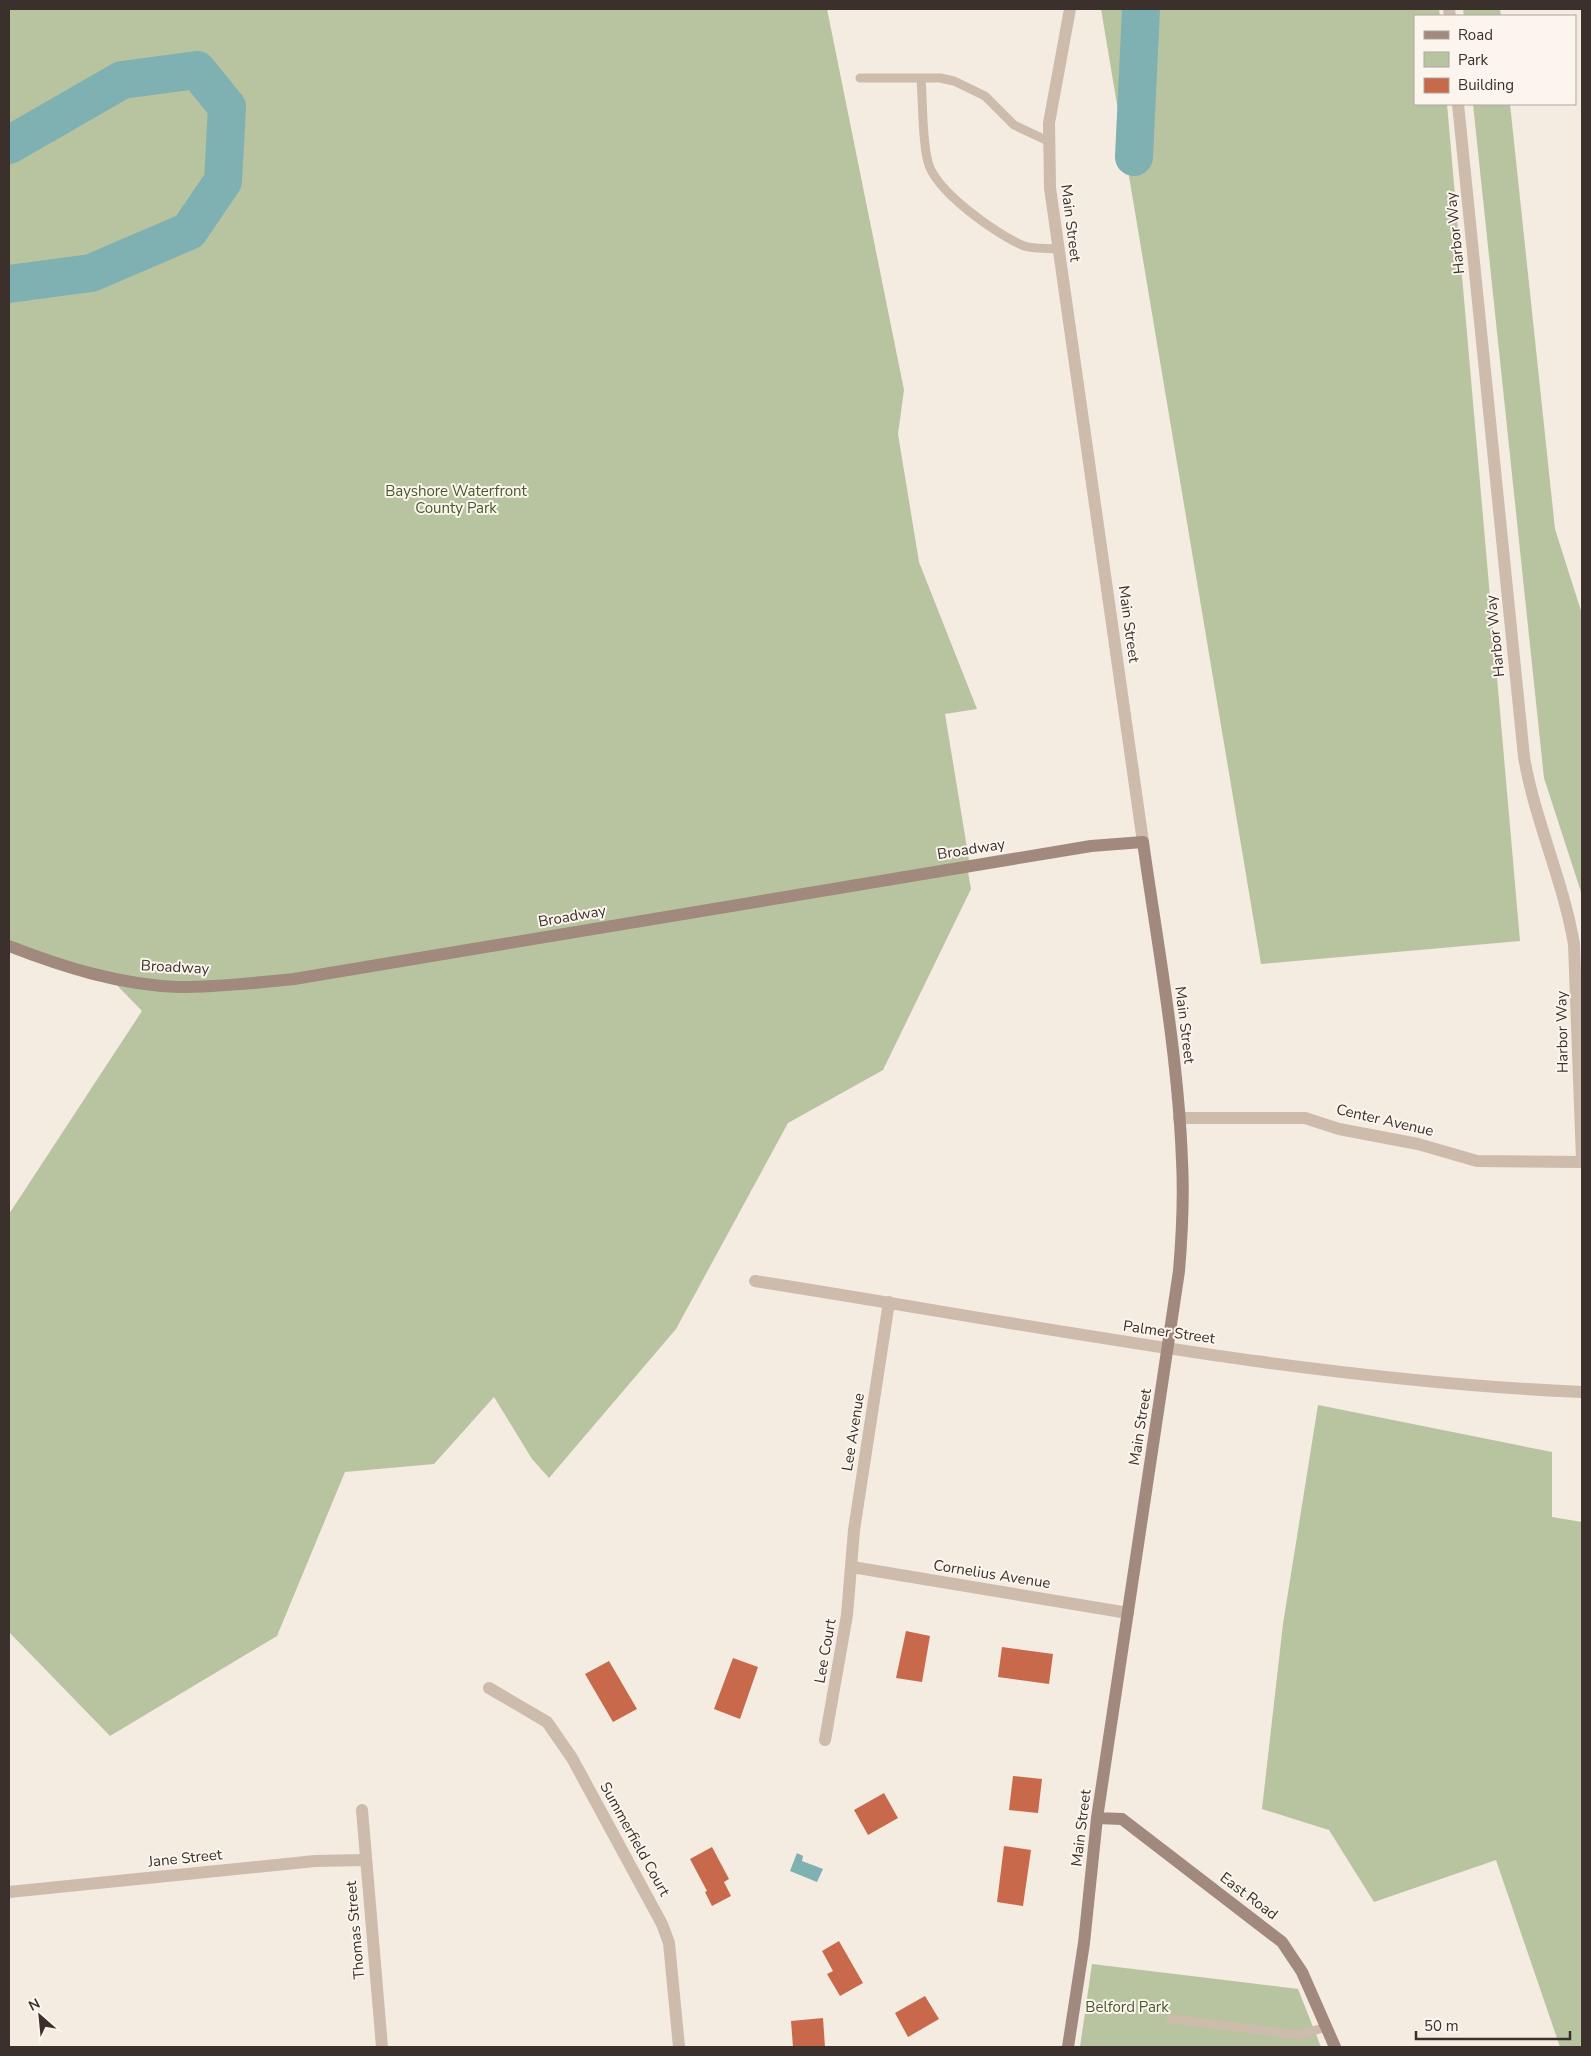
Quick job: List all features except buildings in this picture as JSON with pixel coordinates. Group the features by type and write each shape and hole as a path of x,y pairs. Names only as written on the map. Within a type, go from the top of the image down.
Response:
{"street":[{"name":"Main Street","path":"1068,2047 1084,1944 1098,1818 1180,1271 1183,1215 1180,1118 1169,1017 1050,188 1049,123 1070,9"},
{"name":"Harbor Way","path":"1458,105 1524,757 1541,830 1568,912 1574,944 1582,1161"},
{"name":"Broadway","path":"9,946 50,962 122,980 178,987 234,985 294,979 1091,846 1143,842"},
{"name":"Center Avenue","path":"1180,1118 1305,1118 1340,1129 1418,1144 1477,1160 1582,1161"},
{"name":"Palmer Street","path":"754,1280 1049,1331 1169,1348 1384,1377 1491,1388 1582,1392"},
{"name":"Lee Avenue","path":"852,1567 854,1530 889,1302"},
{"name":"Cornelius Avenue","path":"852,1567 1128,1613"},
{"name":"Lee Court","path":"825,1740 848,1616 852,1567"},
{"name":"Summerfield Court","path":"489,1688 547,1722 554,1729 572,1758 662,1924 669,1943 679,2047"},
{"name":"Thomas Street","path":"362,1810 382,2047"},
{"name":"East Road","path":"1098,1818 1122,1819 1282,1942 1302,1972 1335,2047"},
{"name":"Jane Street","path":"9,1892 315,1861 365,1860"}],"lane":[{"path":"860,78 940,78 954,81 984,96 1014,126 1048,141"},
{"path":"921,79 928,163 941,184 960,205 1005,236 1025,246 1058,249"},
{"path":"1171,2019 1299,2036 1326,2027"}],"green space":[{"name":"Bayshore Waterfront County Park","path":"9,9 827,9 904,390 898,434 919,562 977,709 945,714 970,866 967,867 971,889 883,1070 788,1123 676,1329 549,1478 532,1459 494,1397 434,1464 345,1472 277,1636 110,1736 9,1632 9,1214 142,1011 105,973 9,942"},
{"path":"1101,9 1439,9 1440,15 1414,15 1414,105 1447,105 1520,941 1261,964"},
{"path":"1463,9 1500,9 1501,15 1464,15"},
{"path":"1473,105 1510,105 1555,529 1582,614 1582,895 1544,778"},
{"path":"1318,1405 1552,1452 1552,1517 1582,1522 1582,2047 1560,2047 1496,1860 1374,1902 1329,1830 1262,1809 1283,1624"},
{"name":"Belford Park","path":"1092,1964 1298,1989 1321,2047 1080,2047"}],"water":[{"path":"797,1853 803,1856 802,1861 823,1869 817,1882 790,1871"}],"waterway":[{"path":"1134,157 1141,9"},
{"path":"9,145 122,80 197,70 227,107 223,181 189,231 91,273 9,284"}]}
